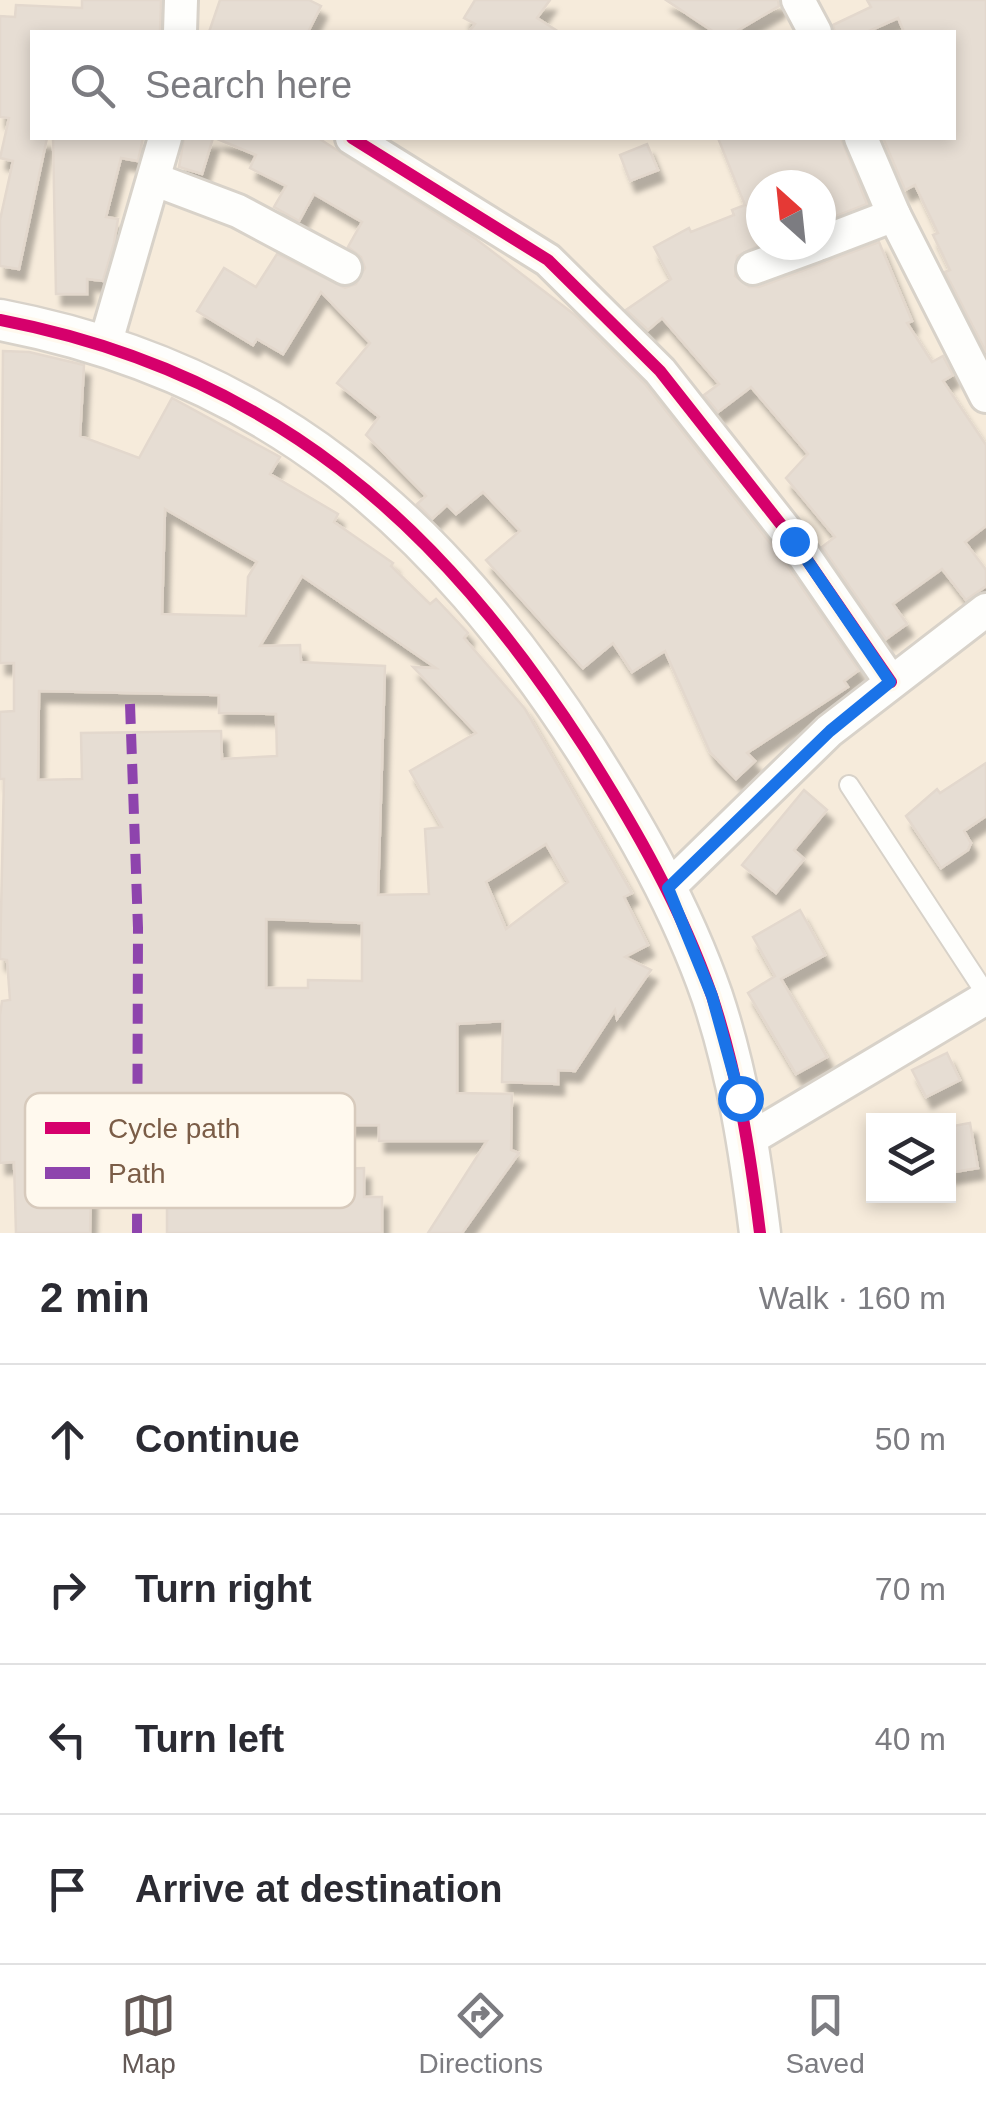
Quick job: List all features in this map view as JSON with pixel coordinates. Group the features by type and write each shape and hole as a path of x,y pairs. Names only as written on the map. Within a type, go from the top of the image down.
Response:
{"street":[{"path":"180,30 181,0"},
{"path":"798,0 813,30"},
{"path":"105,345 165,140"},
{"path":"355,140 548,260 660,371 794,541 890,682"},
{"path":"862,140 894,216 986,396"},
{"path":"156,180 238,211 344,268"},
{"path":"836,237 894,216"},
{"path":"753,268 775,260"},
{"path":"0,320 105,345 208,386 317,451 394,510 453,570 550,695 633,824 668,888 712,996 748,1140 760,1233"},
{"path":"668,888 830,731 986,610"},
{"path":"748,1140 986,996"}],"lane":[{"path":"849,785 986,996"}],"shaded area":[{"path":"0,0 986,0 986,1233 0,1233"}],"building":[{"path":"82,0 161,0 160,30 30,30 30,140 47,140 19,269 0,266 0,220 13,161 0,158 9,118 0,117 0,16 15,17 16,5 82,8"},
{"path":"220,0 309,0 321,6 309,30 210,30"},
{"path":"475,0 550,0 537,18 556,30 470,30 475,24 464,18"},
{"path":"666,0 778,0 779,6 738,30 711,30"},
{"path":"867,0 986,0 986,352 945,272 950,270 933,235 938,233 915,185 905,190 884,140 956,140 956,30 903,30 898,18 871,30 834,30 833,25 871,7"},
{"path":"53,140 143,140 138,161 121,158 106,217 118,219 103,281 87,279 87,294 56,294"},
{"path":"184,140 212,140 202,174 179,167"},
{"path":"220,140 321,140 476,239 575,315 645,384 778,553 859,670 844,681 848,687 747,753 755,761 736,779 710,752 665,651 632,672 613,643 583,668 486,560 520,531 483,492 456,514 447,505 432,519 417,504 426,496 366,435 379,417 337,383 370,343 321,292 283,354 257,339 253,345 197,311 224,268 256,287 277,254 345,288 356,284 365,268 361,257 348,247 362,222 314,194 299,221 274,207 286,186 250,168 256,155"},
{"path":"719,140 842,140 867,204 836,216 836,170 746,170 746,252 737,256 735,276 749,287 759,287 879,242 912,321 907,323 932,362 943,356 953,375 943,381 986,445 986,526 965,542 986,570 986,586 966,600 942,569 893,604 907,624 886,639 822,547 835,537 786,478 808,454 751,387 718,412 704,395 719,384 662,318 648,330 626,310 671,279 654,247 689,228 691,232 734,215 732,210 745,205"},
{"path":"647,144 658,170 630,181 620,155"},
{"path":"3,351 29,352 84,365 80,436 139,458 172,398 280,457 270,474 338,514 334,522 393,563 391,566 430,604 436,599 468,633 464,638 525,709 632,893 624,897 648,945 625,957 651,970 617,1019 615,1010 575,1071 558,1070 558,1084 502,1082 503,1021 457,1024 457,1093 512,1094 511,1150 519,1153 462,1233 428,1233 487,1141 379,1141 379,1125 355,1125 355,1093 25,1093 25,1208 91,1208 90,1233 16,1233 14,1162 0,1163 0,1015 2,1001 10,1000 7,960 0,959 4,779 0,779 0,712 14,711 14,663 0,663","holes":["165,509 257,562 248,577 246,616 162,614","302,576 436,668 413,667 476,733 410,771 442,827 425,829 429,894 378,895 385,666 301,662 300,645 260,646","39,691 219,695 219,713 276,714 277,756 222,759 221,731 81,733 82,779 38,780","546,844 568,882 506,929 486,882","266,919 362,923 362,981 308,980 308,988 266,988"]},
{"path":"986,763 986,816 964,831 971,843 968,850 941,868 906,816 937,789 940,793"},
{"path":"804,790 827,810 794,850 804,859 776,893 742,865"},
{"path":"800,910 825,955 781,979 827,1057 796,1074 748,993 775,976 753,937"},
{"path":"947,1053 960,1080 926,1097 912,1070"},
{"path":"970,1123 978,1168 956,1172 956,1126"},
{"path":"355,1168 364,1168 364,1197 382,1197 382,1233 167,1233 167,1208 355,1208"}],"marked path":[{"path":"130,704 138,928 137,1093"},
{"path":"137,1208 137,1233"}],"cycle path":[{"path":"355,140 548,260 660,371 794,541 891,682"},
{"path":"0,320 97,344 185,377 266,419 339,469 407,527 470,593 529,667 585,748 639,838 686,931 712,996 729,1055 760,1233"}],"route":[{"path":"740,1098 712,996 668,888 830,731 890,682 794,541"}]}
